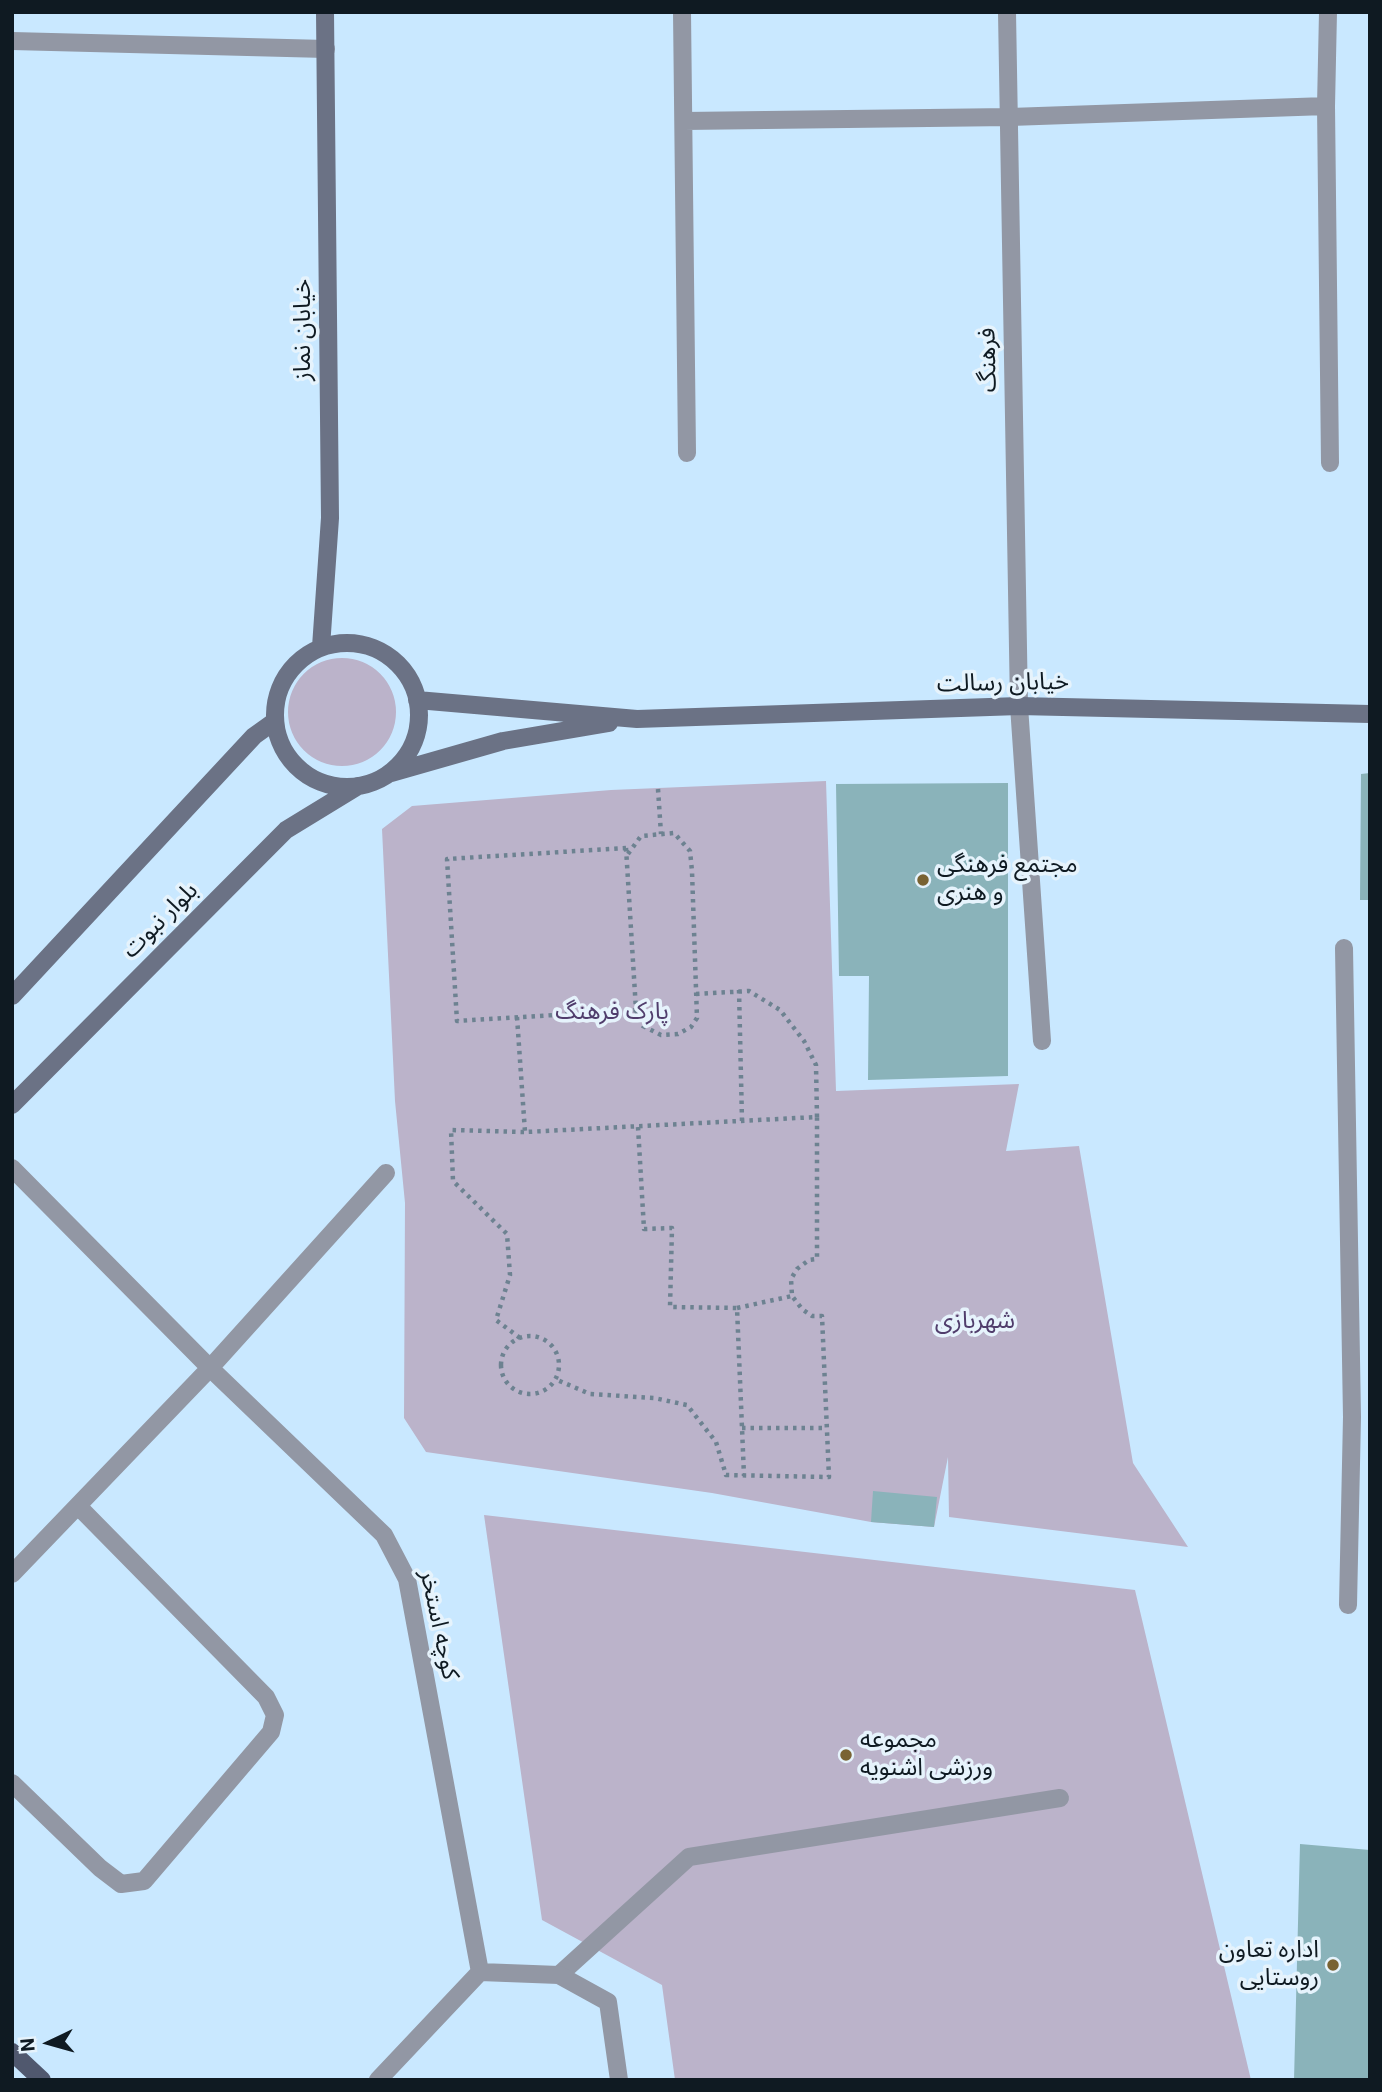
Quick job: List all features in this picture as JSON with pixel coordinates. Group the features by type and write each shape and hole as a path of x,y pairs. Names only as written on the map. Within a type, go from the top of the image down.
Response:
{"main road":[{"path":"12,2052 42,2080"}],"street":[{"name":"خیابان نماز","path":"321,647 330,518 325,12"},
{"path":"682,12 687,453"},
{"name":"فرهنگ","path":"1007,12 1019,706 1042,1041"},
{"path":"1328,12 1326,106 1330,463"},
{"path":"12,41 326,49"},
{"path":"684,121 1010,117 1326,106"},
{"path":"388,774 404,759 414,741 419,720 417,699 408,677 391,658 369,647 345,643 321,647 301,659 285,676 277,698 275,721 281,744 293,764 312,778 334,786 358,786 388,774 503,741 637,719"},
{"path":"417,699 637,719"},
{"name":"خیابان رسالت","path":"637,719 1019,706 1370,714"},
{"path":"12,996 254,736 275,721"},
{"name":"بلوار نبوت","path":"12,1105 286,830 358,786"},
{"path":"1344,948 1361,1416 1348,1605"},
{"name":"کوچه استخر","path":"12,1168 210,1368 384,1535 407,1579 480,1972"},
{"path":"12,1574 210,1368 386,1173"},
{"path":"12,1783 121,1884 144,1881 271,1732 275,1715 266,1696 78,1506"},
{"path":"559,1975 689,1857 1059,1798"},
{"path":"378,2080 480,1972 559,1975 608,2001 619,2080"}],"path":[{"path":"658,789 660,834"},
{"path":"627,855 633,843 641,836 674,833 690,851 697,1018 691,1027 678,1034 661,1035 643,1026 636,1010 626,848 447,859 457,1021 636,1010"},
{"path":"739,990 742,1121"},
{"path":"555,1379 590,1394 654,1398 687,1405 716,1442 726,1475 829,1477 822,1316 812,1316 792,1296 791,1279 797,1269 810,1260 817,1259 816,1065 804,1041 780,1010 749,991 696,993"},
{"path":"517,1017 525,1132"},
{"path":"520,1338 496,1320 510,1275 507,1234 478,1202 453,1181 451,1130 525,1132 817,1117"},
{"path":"638,1126 644,1229 672,1228 670,1307 737,1308 792,1296"},
{"path":"737,1308 744,1476"},
{"path":"529,1336 548,1342 558,1359 555,1379 542,1392 524,1394 508,1385 503,1377 501,1359 504,1350 520,1338 529,1336"},
{"path":"742,1428 827,1428"}],"green space":[{"path":"342,658 363,662 380,674 392,691 396,712 392,733 380,750 363,762 342,766 321,762 304,750 292,733 288,712 292,691 304,674 321,662"},
{"name":"پارک فرهنگ","path":"826,781 836,1091 1019,1084 1006,1151 1079,1146 1133,1463 1188,1547 949,1517 948,1457 934,1527 871,1522 712,1493 426,1452 404,1418 405,1203 395,1101 382,829 412,806 611,790"},
{"name":"مجموعه ورزشی اشنویه","path":"484,1515 1135,1590 1251,2080 675,2080 662,1985 542,1920"}],"building":[{"path":"1370,773 1370,900 1360,900 1361,774"},
{"name":"مجتمع فرهنگی و هنری","path":"1008,783 1008,1076 868,1080 869,976 839,976 836,784"},
{"path":"873,1491 937,1497 934,1527 871,1522"},
{"name":"اداره تعاون روستایی","path":"1300,1844 1370,1850 1370,2080 1294,2080"}],"place":[{"name":"مجتمع فرهنگی و هنری","path":"923,880"},
{"name":"مجموعه ورزشی اشنویه","path":"846,1755"},
{"name":"اداره تعاون روستایی","path":"1333,1965"}],"park label":[{"name":"شهربازی","path":"975,1322"}]}
